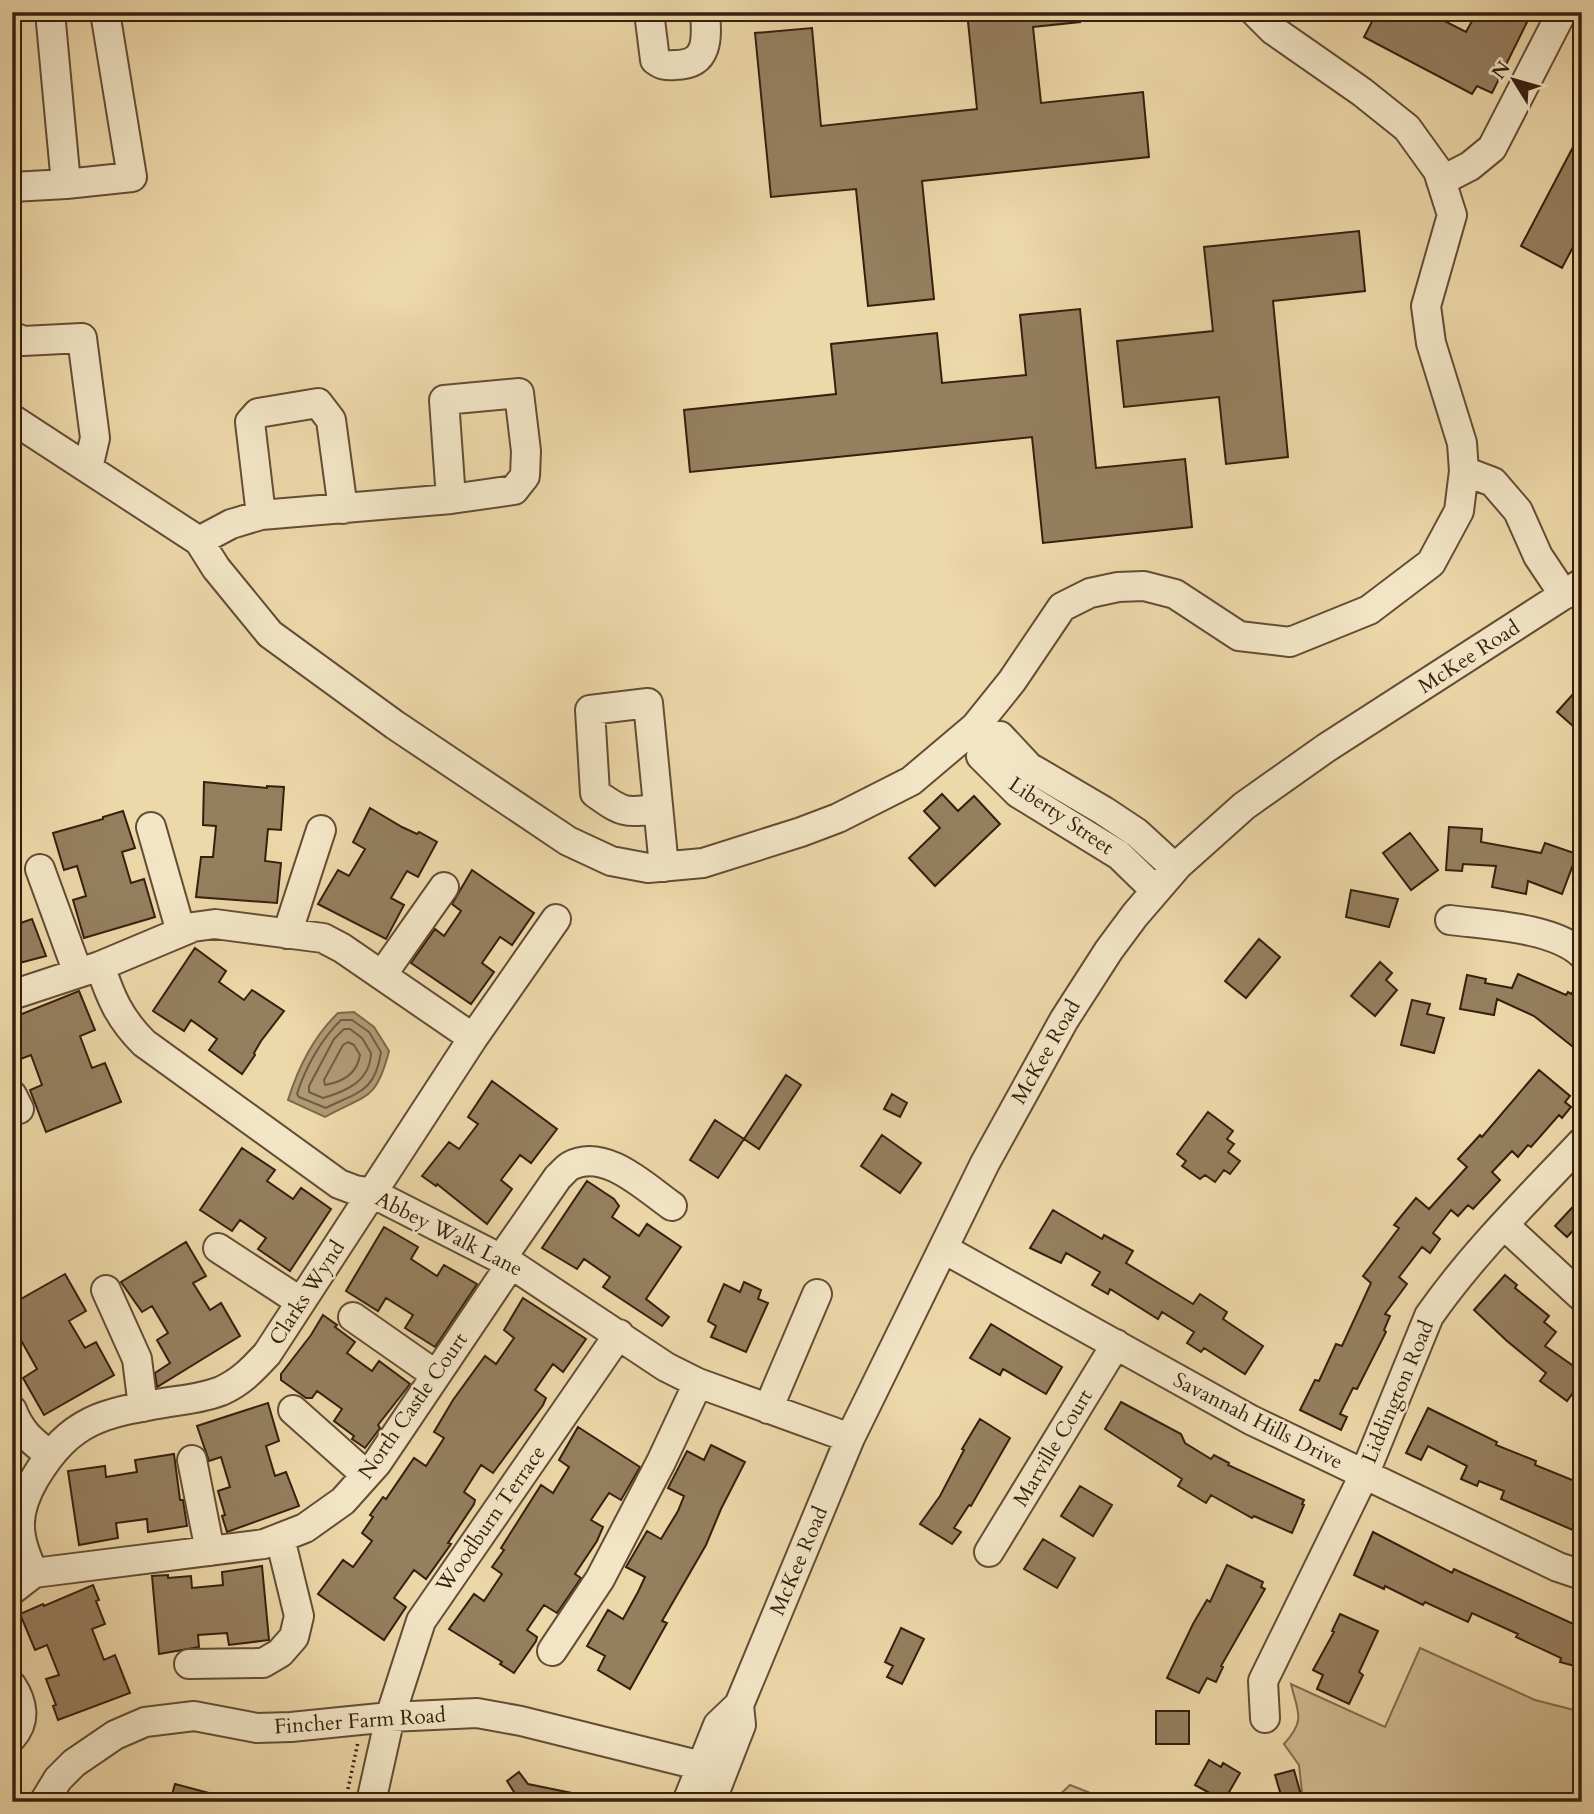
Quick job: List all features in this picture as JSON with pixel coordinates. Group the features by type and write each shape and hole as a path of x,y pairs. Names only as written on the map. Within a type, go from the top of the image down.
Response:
{"street":[{"path":"50,12 66,184"},
{"path":"12,187 131,177 105,12"},
{"path":"649,12 655,60 662,65 671,66 695,61 701,54 707,37 705,12"},
{"path":"12,419 199,541 216,568 270,634 395,725 568,841 611,861 648,868 704,863 801,832 838,818 911,781 981,732 1062,607 1090,593 1118,587 1144,586 1175,594 1239,636 1290,642 1369,610 1430,563 1459,511 1464,471 1462,443 1431,343 1426,306 1452,215 1438,172 1407,128 1362,92 1273,30 1255,12"},
{"path":"1441,181 1470,166 1492,148 1562,12"},
{"path":"12,336 23,341 82,338 95,438 88,468"},
{"path":"261,515 250,422 258,413 318,403 331,419 343,509"},
{"path":"1464,471 1493,482 1518,511 1538,556 1573,589"},
{"path":"199,541 230,524 261,515 451,499"},
{"name":"McKee Road","path":"687,1802 718,1725 739,1705 850,1438 1008,1117 1060,1026 1109,950 1175,868 1244,806 1573,589"},
{"name":"Liberty Street","path":"1155,890 1119,855 1018,793 981,756 981,732 1000,736 1029,767 1104,811 1137,834 1175,868"},
{"path":"1047,812 1065,789"},
{"path":"658,809 664,867"},
{"path":"151,827 181,932"},
{"path":"287,934 321,830"},
{"name":"Abbey Walk Lane","path":"40,869 89,969 110,995 125,1025 144,1043 339,1184 372,1193 506,1261 666,1367 698,1383 850,1438"},
{"path":"382,975 444,887"},
{"name":"Clarks Wynd","path":"23,1582 19,1523 30,1486 49,1454 66,1436 121,1410 195,1398 241,1381 267,1354 473,1038 556,919"},
{"path":"1450,920 1520,928 1579,942"},
{"path":"12,995 89,969 193,927 215,924 323,939 342,948 473,1038"},
{"name":"Liddington Road","path":"1265,1718 1263,1681 1364,1475 1429,1316 1504,1225 1582,1142"},
{"name":"North Castle Court","path":"23,1582 264,1544 305,1528 343,1501 377,1463 436,1375 558,1177 569,1166 598,1162 612,1166 672,1206"},
{"path":"1504,1225 1582,1297"},
{"path":"218,1248 301,1302"},
{"name":"Savannah Hills Drive","path":"944,1249 1251,1420 1558,1567 1582,1574"},
{"path":"106,1290 137,1359 143,1407"},
{"path":"768,1409 817,1294"},
{"path":"353,1317 436,1375"},
{"name":"Woodburn Terrace","path":"371,1802 390,1717 421,1621 619,1334"},
{"name":"Marville Court","path":"989,1552 1116,1345"},
{"path":"552,1651 600,1579 661,1462 698,1383"},
{"path":"12,1410 18,1426 28,1439 49,1454"},
{"path":"293,1410 366,1475"},
{"path":"192,1460 210,1551"},
{"path":"189,1664 262,1663 280,1653 294,1637 299,1616 280,1538"},
{"path":"12,1686 23,1708 18,1730 12,1737"},
{"name":"McKee Road","path":"711,1802 741,1724 739,1705"},
{"name":"Fincher Farm Road","path":"44,1802 58,1779 74,1763 115,1735 145,1723 194,1716 257,1728 477,1713 521,1721 702,1766"}],"shaded area":[{"path":"1420,1648 1535,1700 1582,1712 1582,1802 1303,1802 1299,1765 1284,1744 1298,1722 1298,1709 1291,1684 1385,1727"},
{"path":"1070,1785 1113,1802 1052,1802"}],"water":[{"path":"354,1012 374,1027 389,1051 374,1088 360,1099 325,1117 288,1100 302,1064 321,1032 338,1013"}],"building":[{"path":"967,12 1079,12 1080,22 1033,27 1041,103 1143,92 1149,157 922,181 934,299 868,306 856,189 771,197 755,33 812,28 821,126 977,109"},
{"path":"1377,12 1427,12 1466,32 1477,12 1532,12 1492,93 1477,86 1472,94 1364,37"},
{"path":"1582,130 1582,230 1562,268 1521,246"},
{"path":"1359,231 1365,291 1273,301 1288,457 1226,464 1219,397 1124,407 1117,341 1213,331 1204,247"},
{"path":"1080,309 1096,468 1185,459 1192,527 1043,543 1032,437 690,472 684,410 836,394 831,344 937,333 942,383 1026,375 1020,315"},
{"path":"1582,684 1582,734 1557,712"},
{"path":"204,782 284,787 281,830 268,829 265,861 281,863 277,903 196,897 201,857 213,857 216,826 203,825"},
{"path":"942,794 958,811 974,796 1000,824 935,886 909,858 940,828 924,811"},
{"path":"370,808 402,827 417,834 419,832 437,842 418,877 407,871 391,898 404,905 386,939 318,904 338,870 349,876 365,849 353,842"},
{"path":"123,811 135,848 122,852 131,883 144,879 155,917 84,938 73,900 86,896 77,866 64,870 53,833"},
{"path":"1449,827 1482,829 1481,842 1541,853 1545,843 1577,854 1562,894 1528,881 1526,894 1492,887 1496,866 1463,864 1462,871 1446,870"},
{"path":"1410,833 1438,870 1411,890 1383,853"},
{"path":"472,870 534,913 512,945 500,937 482,963 494,972 471,1004 411,963 435,929 444,936 461,911 452,904"},
{"path":"1351,890 1398,899 1389,927 1346,917"},
{"path":"32,919 46,956 12,965 12,926"},
{"path":"1259,939 1280,957 1246,998 1225,981"},
{"path":"195,948 226,971 219,982 244,1000 252,990 284,1011 261,1041 242,1074 209,1050 217,1039 191,1020 184,1031 153,1011"},
{"path":"1380,962 1392,973 1386,980 1397,990 1375,1016 1351,996"},
{"path":"1518,974 1566,995 1568,992 1571,994 1582,981 1582,1054 1534,1016 1497,999 1494,1015 1460,1009 1467,975 1486,979 1485,983 1512,988"},
{"path":"79,991 95,1030 80,1036 92,1068 105,1063 121,1102 46,1132 30,1090 42,1085 31,1055 18,1060 12,1046 12,1018"},
{"path":"1412,1000 1430,1004 1427,1014 1444,1018 1434,1053 1401,1045"},
{"path":"1539,1070 1570,1096 1565,1102 1571,1107 1562,1118 1559,1115 1531,1147 1528,1145 1518,1157 1512,1151 1492,1172 1500,1180 1473,1209 1468,1205 1458,1216 1451,1210 1433,1233 1440,1239 1430,1253 1422,1247 1399,1277 1407,1284 1385,1314 1390,1316 1384,1330 1386,1332 1357,1389 1353,1388 1340,1414 1347,1417 1341,1430 1300,1410 1315,1380 1319,1381 1336,1344 1342,1346 1371,1283 1363,1276 1399,1228 1394,1225 1416,1198 1429,1209 1467,1167 1458,1159 1480,1135 1482,1137"},
{"path":"786,1075 801,1085 759,1149 744,1139"},
{"path":"492,1081 557,1129 531,1163 520,1155 501,1180 512,1189 487,1224 437,1184 436,1186 422,1176 449,1142 459,1149 478,1124 468,1117"},
{"path":"892,1094 907,1103 900,1117 884,1109"},
{"path":"1208,1112 1233,1131 1227,1139 1234,1144 1228,1152 1240,1161 1230,1174 1224,1170 1215,1182 1205,1175 1200,1179 1182,1166 1186,1161 1177,1154"},
{"path":"715,1120 744,1139 718,1178 690,1160"},
{"path":"882,1135 921,1163 900,1193 861,1166"},
{"path":"242,1148 275,1170 267,1181 293,1199 301,1188 331,1209 290,1271 258,1249 266,1238 240,1220 232,1231 200,1210"},
{"path":"587,1181 614,1199 619,1206 612,1217 639,1236 647,1224 681,1247 646,1299 669,1317 662,1326 603,1287 610,1277 584,1259 577,1269 542,1248"},
{"path":"1582,1197 1582,1221 1567,1237 1555,1226"},
{"path":"1053,1210 1102,1239 1104,1235 1133,1251 1126,1263 1193,1304 1200,1294 1227,1312 1223,1319 1263,1346 1245,1374 1204,1348 1201,1352 1187,1343 1194,1332 1162,1312 1158,1319 1110,1289 1108,1294 1092,1285 1100,1272 1066,1253 1061,1263 1030,1248"},
{"path":"384,1227 418,1247 411,1259 437,1276 444,1265 477,1284 435,1347 405,1328 413,1315 386,1298 378,1311 346,1291"},
{"path":"186,1242 206,1276 193,1283 210,1310 221,1303 240,1336 157,1387 155,1373 170,1363 157,1340 168,1333 152,1306 142,1312 121,1282"},
{"path":"65,1274 86,1311 69,1321 85,1348 96,1342 114,1375 44,1415 23,1378 37,1369 22,1342 12,1347 12,1304"},
{"path":"1505,1275 1517,1285 1515,1288 1549,1316 1544,1322 1556,1332 1545,1346 1582,1372 1582,1380 1567,1401 1540,1381 1546,1373 1474,1310"},
{"path":"744,1282 761,1290 758,1299 768,1303 746,1352 711,1337 716,1326 708,1321 724,1284 740,1292"},
{"path":"523,1298 586,1339 563,1372 553,1364 535,1390 546,1398 543,1405 493,1473 481,1465 464,1492 475,1500 474,1504 448,1543 451,1544 426,1579 414,1570 394,1598 406,1607 384,1640 318,1594 343,1560 353,1567 372,1541 362,1533 373,1517 370,1515 383,1497 386,1499 414,1458 426,1466 444,1438 434,1432 453,1400 485,1356 496,1364 514,1338 504,1330"},
{"path":"323,1315 355,1342 347,1353 372,1371 379,1361 410,1384 378,1425 380,1428 365,1448 334,1421 342,1409 317,1391 312,1398 306,1398 281,1380 281,1374"},
{"path":"991,1324 1062,1367 1046,1394 1003,1369 1000,1375 970,1358"},
{"path":"1121,1402 1181,1434 1185,1443 1211,1459 1214,1455 1229,1463 1228,1465 1304,1500 1292,1533 1254,1516 1252,1518 1211,1495 1206,1503 1178,1486 1182,1479 1105,1429"},
{"path":"268,1403 279,1441 266,1446 275,1476 286,1472 299,1506 227,1532 218,1491 230,1487 221,1457 209,1461 197,1426"},
{"path":"1428,1408 1497,1442 1496,1445 1536,1461 1535,1465 1582,1484 1582,1528 1578,1526 1575,1531 1501,1499 1504,1491 1479,1481 1477,1486 1461,1479 1467,1466 1428,1446 1421,1460 1406,1453"},
{"path":"980,1419 1010,1438 971,1506 969,1505 954,1528 961,1532 952,1544 920,1524 940,1496 964,1450 962,1449"},
{"path":"578,1427 640,1467 621,1500 609,1493 591,1520 603,1527 575,1574 581,1578 557,1613 544,1605 527,1630 537,1637 536,1641 514,1673 500,1664 502,1662 449,1629 474,1594 484,1601 502,1574 492,1567 504,1550 501,1548 541,1485 553,1493 569,1467 559,1460"},
{"path":"711,1445 745,1462 706,1545 662,1621 667,1623 630,1689 598,1670 605,1656 587,1646 608,1610 623,1619 638,1592 645,1577 626,1567 647,1531 661,1539 678,1511 684,1496 668,1488 687,1451 704,1460"},
{"path":"174,1454 180,1500 183,1500 187,1526 148,1532 147,1519 116,1523 118,1538 79,1545 68,1471 105,1466 106,1477 137,1472 135,1460"},
{"path":"1080,1486 1112,1505 1093,1536 1061,1516"},
{"path":"1373,1532 1452,1573 1454,1569 1582,1628 1582,1668 1560,1662 1561,1658 1516,1637 1518,1634 1472,1613 1468,1622 1425,1602 1423,1605 1385,1586 1384,1589 1354,1575"},
{"path":"1043,1539 1075,1558 1057,1588 1024,1569"},
{"path":"1227,1565 1263,1582 1261,1587 1265,1589 1221,1666 1223,1667 1216,1682 1207,1678 1199,1693 1167,1678 1193,1624 1207,1600 1210,1602"},
{"path":"262,1566 269,1640 229,1645 227,1633 198,1635 199,1647 159,1654 152,1576 191,1576 192,1588 223,1585 222,1572"},
{"path":"93,1585 105,1624 92,1629 104,1660 115,1655 130,1693 58,1720 53,1706 56,1705 46,1679 59,1675 47,1645 35,1650 20,1614"},
{"path":"1340,1614 1378,1631 1359,1672 1363,1675 1349,1704 1317,1689 1323,1675 1313,1670 1334,1632 1332,1631"},
{"path":"901,1628 924,1639 902,1684 887,1677 893,1666 885,1662"},
{"path":"1156,1711 1189,1711 1189,1744 1156,1744"},
{"path":"1209,1760 1221,1767 1223,1763 1240,1773 1224,1801 1195,1785"},
{"path":"1294,1770 1303,1802 1283,1802 1275,1775"},
{"path":"519,1772 528,1784 582,1795 581,1802 515,1802 516,1795 507,1781"},
{"path":"175,1784 224,1797 223,1802 170,1802"}]}
